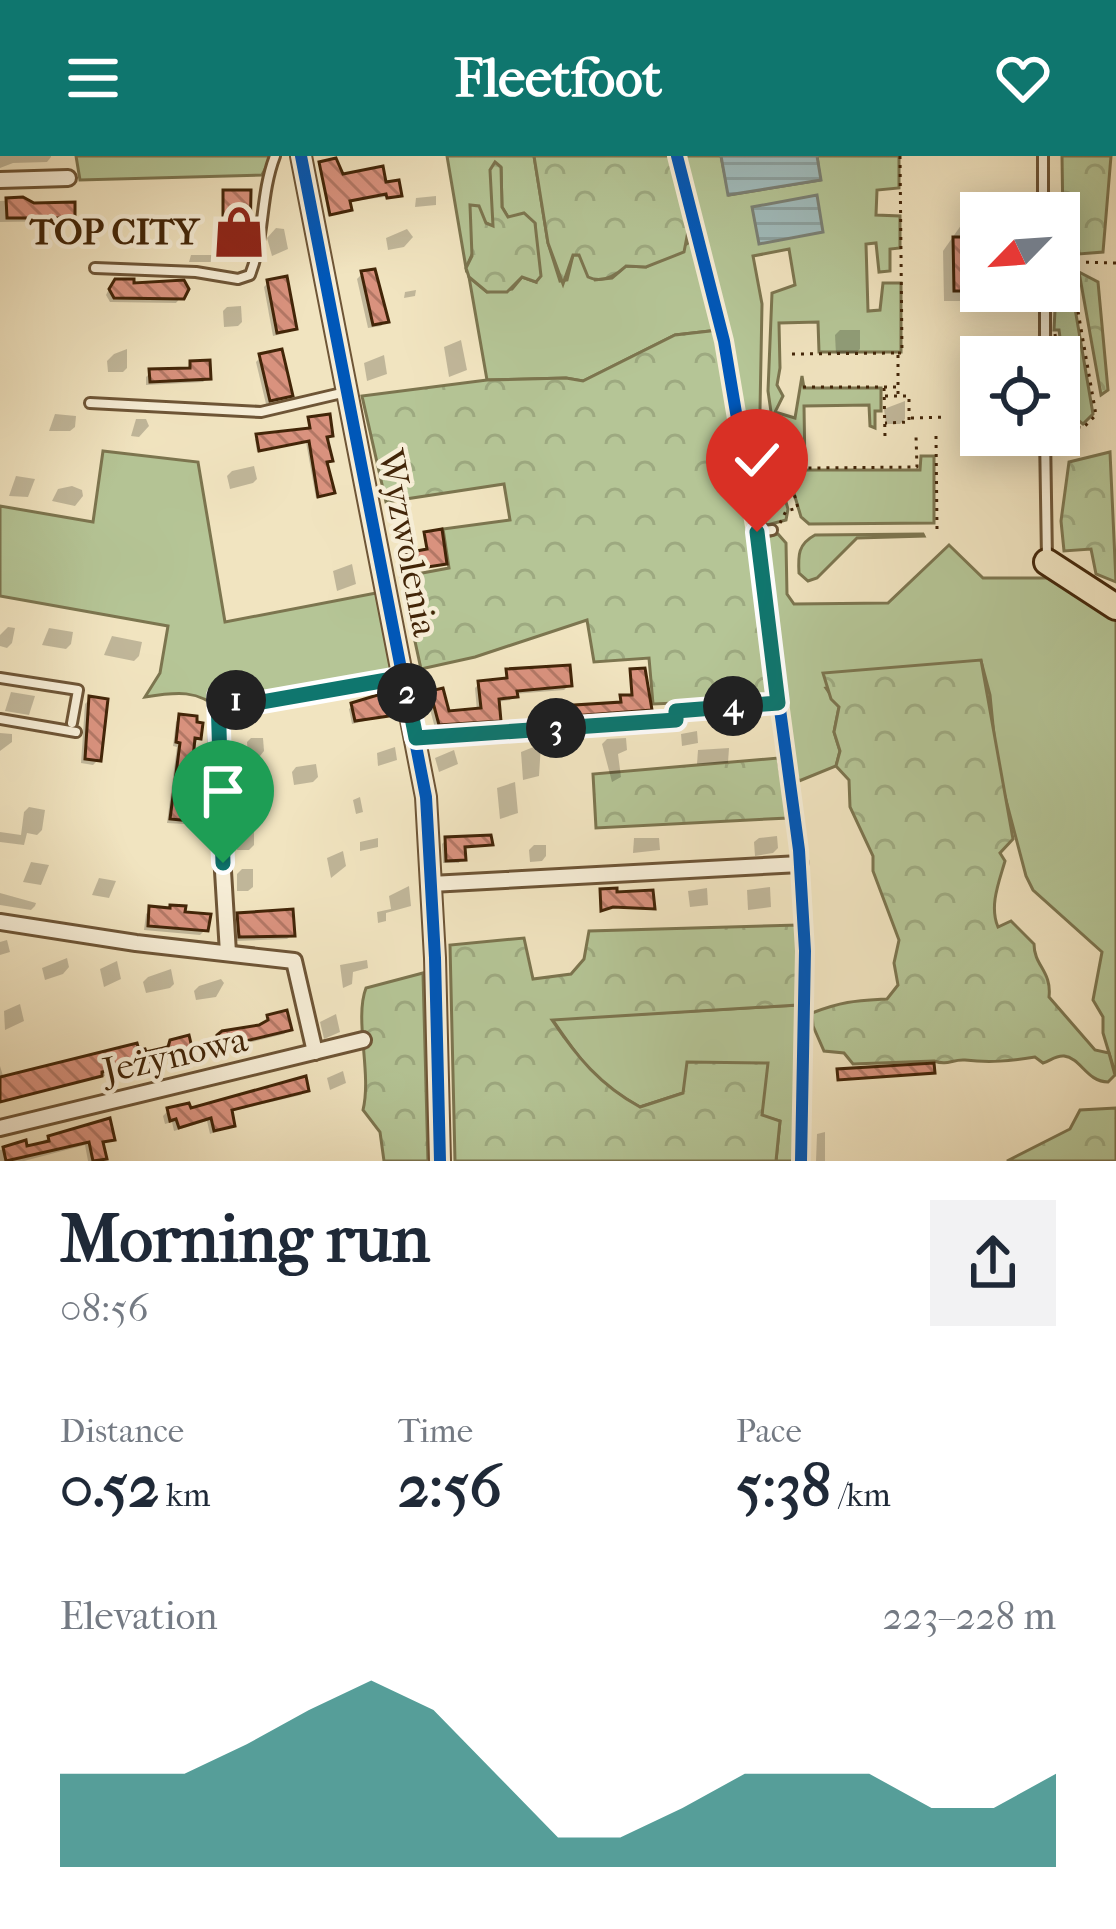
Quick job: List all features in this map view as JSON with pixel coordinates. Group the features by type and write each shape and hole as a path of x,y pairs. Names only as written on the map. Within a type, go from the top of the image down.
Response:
{"highway":[{"path":"1047,562 1116,608"}],"street":[{"name":"Wyzwolenia","path":"301,156 425,797 440,1161"},
{"path":"0,180 68,178"},
{"path":"228,953 218,696 251,704 404,677"},
{"path":"416,738 676,720 676,711 778,703"},
{"path":"431,884 800,864"},
{"path":"0,922 294,961 315,1052"},
{"name":"Jeżynowa","path":"0,1128 363,1040"}],"lane":[{"path":"94,268 196,272 238,279 250,275 257,259 263,190 275,156"},
{"path":"1043,156 1043,192"},
{"path":"1044,312 1044,336"},
{"path":"90,403 261,412 347,392"},
{"path":"1045,456 1047,562"},
{"path":"772,526 757,532 778,703"},
{"path":"0,678 77,690 74,728 0,719"}],"path":[{"path":"792,354 902,353 900,156"},
{"path":"1080,262 1116,263"},
{"path":"1044,331 1057,334 1066,416 1076,427 1090,425 1096,415 1078,312"},
{"path":"898,353 898,396"},
{"path":"803,387 898,387"},
{"path":"884,387 885,436"},
{"path":"885,396 909,396 909,422 885,423"},
{"path":"909,418 947,417"},
{"path":"772,526 780,523 786,511 798,508 793,490 807,468 917,467 916,436"},
{"path":"936,436 937,529"}],"green space":[{"path":"76,156 272,156 262,175 80,180"},
{"path":"447,156 534,156 548,243 560,281 567,280 573,255 579,255 595,280 612,278 626,266 646,267 688,243 689,226 719,330 675,335 583,381 487,380 469,277 487,292 512,289 522,277 536,282 535,224 508,217 502,207 501,167 493,227 486,223 466,268"},
{"path":"534,156 674,156 689,226 684,252 646,267 626,266 598,280 588,277 579,255 573,255 563,284 548,243"},
{"path":"681,156 721,156 729,195 820,180 817,156 899,156 899,188 877,190 876,215 900,216 900,248 890,249 890,271 879,272 876,243 866,244 868,311 880,310 883,283 901,283 901,352 819,352 818,322 779,323 777,385 783,396 775,412 795,418 802,376 804,388 881,388 875,428 870,426 869,405 804,406 805,470 920,470 921,456 934,456 934,523 809,524 801,517 768,391 772,293 795,285 789,249 753,256 762,304 760,410 788,509 786,520 767,525 760,519 725,336"},
{"path":"1062,156 1111,156 1103,252 1080,254 1080,192 1063,192"},
{"path":"495,162 501,167 502,207 508,217 524,213 535,223 541,276 536,282 522,277 507,292 487,292 469,277 466,268 472,256 470,205 479,206 486,223 493,226 490,170"},
{"path":"1080,273 1098,282 1108,390 1101,395"},
{"path":"1055,312 1076,312 1080,336 1060,336 1054,330"},
{"path":"719,330 772,694 749,700 653,704 649,658 594,662 587,620 475,657 421,669 401,577 449,568 443,529 510,520 504,484 386,502 362,396 487,380 583,381 675,335"},
{"path":"1080,338 1093,414 1080,422"},
{"path":"103,451 198,462 225,622 376,593 394,681 222,711 186,694 145,697 160,673 168,626 0,596 0,506 93,522"},
{"path":"1110,452 1116,582 1096,574 1091,549 1064,551 1061,521 1069,462"},
{"path":"778,534 786,543 787,594 794,604 888,603 949,545 983,578 1053,578 1116,617 1116,1076 1103,1017 1093,1000 1102,952 1033,890 1026,876 997,766 990,695 981,661 826,688 839,707 834,732 840,751 836,766 799,781 791,765 762,545 767,537"},
{"path":"815,535 924,536 857,538 817,578 808,581 799,573 799,555"},
{"path":"981,660 1013,839 1000,853 1005,861 995,919 998,927 1011,921 1034,944 1049,997 1095,1050 1109,1053 1115,1075 1108,1082 1064,1056 1043,1063 1035,1057 853,1064 844,1053 824,1051 813,1026 812,1013 850,1002 887,999 898,985 894,963 899,940 873,871 873,856 850,807 849,780 836,766 840,751 834,732 839,707 831,699 823,673"},
{"path":"778,758 788,818 596,828 593,774"},
{"path":"798,925 798,1005 552,1020 590,1069 640,1107 683,1093 687,1062 768,1063 762,1115 780,1121 776,1161 455,1161 450,945 524,938 533,979 571,974 584,959 589,931"},
{"path":"423,973 428,1161 384,1161 380,1132 363,1110 363,1001 366,988"},
{"path":"798,1005 794,1161 776,1161 780,1121 762,1116 762,1096 683,1093 640,1107 590,1069 552,1019"},
{"path":"1116,1108 1116,1161 1007,1161 1070,1129 1080,1110"}],"water":[{"path":"721,156 817,156 821,180 728,195"},
{"path":"817,195 823,232 759,244 752,207"}],"building":[{"path":"336,158 343,174 383,166 386,182 399,180 402,196 350,201 352,210 330,215 319,162"},
{"path":"223,190 251,190 250,242 229,242 229,228 223,229"},
{"path":"23,197 34,203 75,202 75,218 7,218 6,198"},
{"path":"953,237 960,237 960,291 954,291"},
{"path":"375,269 389,322 373,325 361,271"},
{"path":"287,276 297,329 277,333 267,280"},
{"path":"115,279 134,279 134,283 184,280 189,289 184,299 114,298 109,289"},
{"path":"282,349 293,396 270,401 259,354"},
{"path":"210,360 211,379 150,382 149,369 190,368 190,361"},
{"path":"330,414 333,436 327,437 333,461 327,462 335,493 318,497 309,441 259,451 256,434 310,428 308,417"},
{"path":"442,529 447,564 408,570 406,553 427,549 424,532"},
{"path":"570,665 572,686 517,691 518,697 499,699 501,721 439,725 430,691 443,688 449,711 481,708 478,681 507,678 506,669"},
{"path":"645,668 652,710 559,717 559,706 621,702 620,695 632,695 630,669"},
{"path":"391,691 396,715 355,721 351,703"},
{"path":"89,696 108,699 101,761 85,759"},
{"path":"179,714 197,716 197,722 203,723 201,739 195,738 193,759 202,767 200,782 194,782 192,821 170,819"},
{"path":"491,835 493,845 465,847 466,860 446,861 445,837"},
{"path":"617,888 617,892 653,890 655,909 601,911 600,889"},
{"path":"149,906 186,906 185,912 211,914 208,931 148,926"},
{"path":"293,909 295,936 239,937 237,913"},
{"path":"287,1010 292,1030 220,1047 217,1035 222,1031 259,1025 268,1020 267,1015"},
{"path":"189,1035 193,1052 0,1102 0,1077 137,1043 146,1052"},
{"path":"934,1063 935,1073 838,1080 837,1069"},
{"path":"306,1076 309,1091 232,1110 235,1126 214,1131 211,1118 179,1128 176,1119 170,1121 167,1108 189,1103 191,1108"},
{"path":"110,1118 115,1140 103,1142 107,1159 93,1161 89,1142 6,1161 3,1147 26,1140 27,1146 49,1141 48,1136"}],"cycle path":[{"path":"301,156 426,797 440,1161"},
{"path":"677,156 724,341 756,532 799,850 805,951 801,1161"}],"place":[{"name":"TOP CITY","path":"239,232"}],"route":[{"path":"223,863 218,696 251,704 404,677 416,738 676,720 676,711 778,703 757,532"}]}
